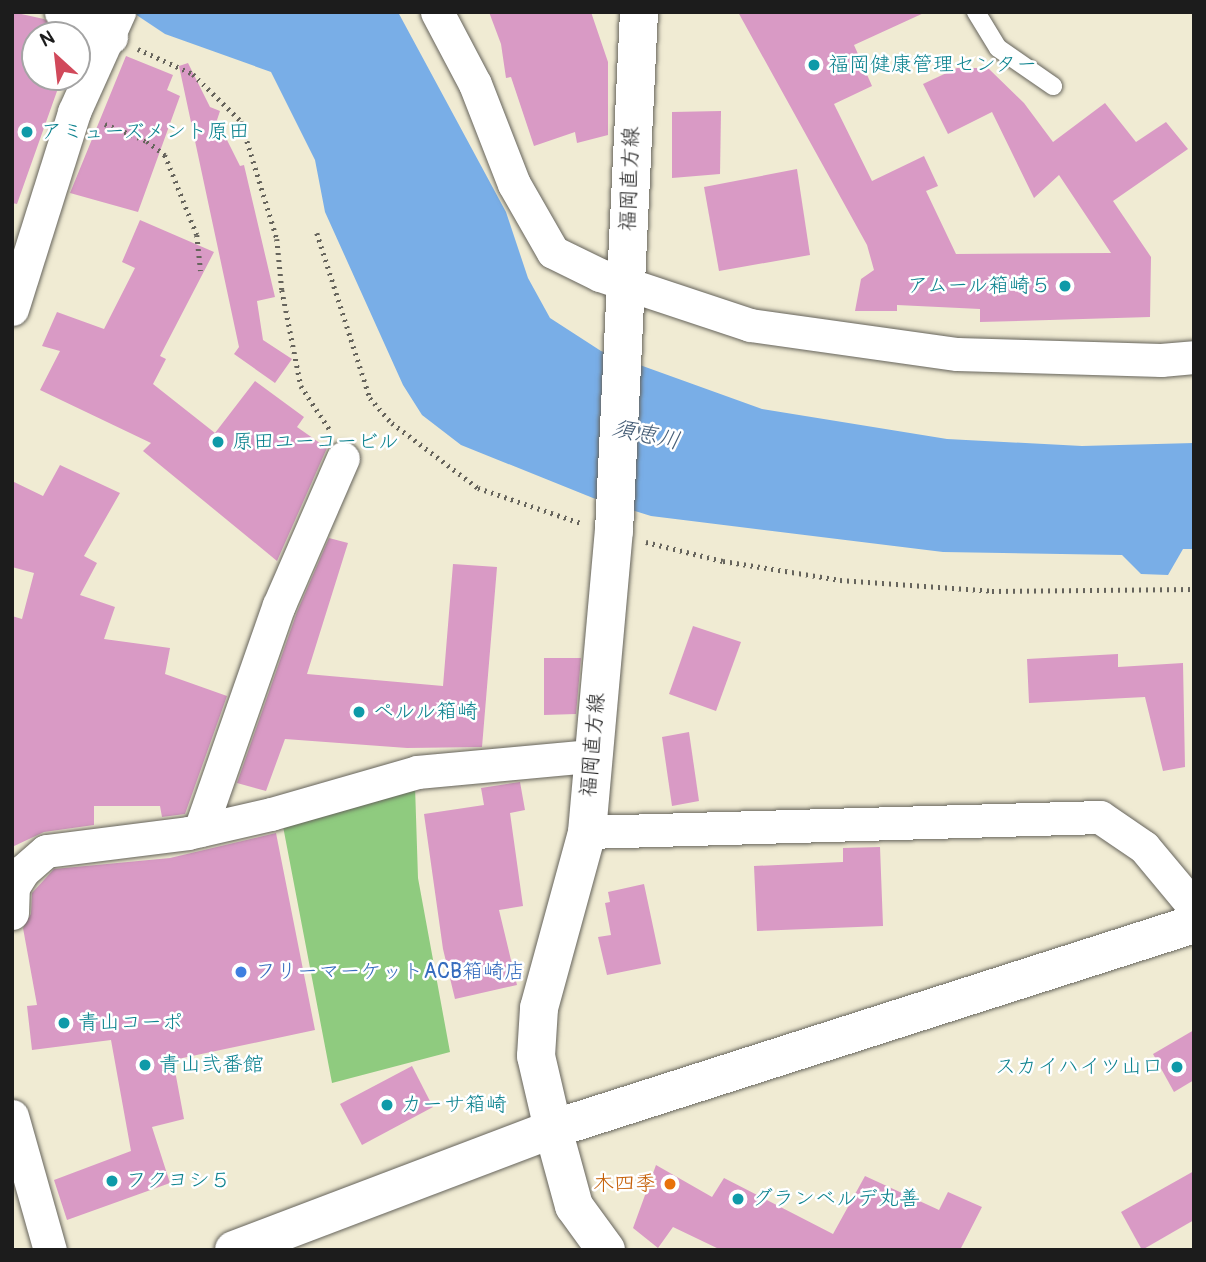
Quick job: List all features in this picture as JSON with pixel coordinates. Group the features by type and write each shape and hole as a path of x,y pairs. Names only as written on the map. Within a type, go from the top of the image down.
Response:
{"main road":[{"name":"福岡直方線","path":"606,1250 574,1206 536,1056 539,1008 587,832 591,756 614,531 639,12"},
{"path":"234,1250 553,1129 1194,924"}],"street":[{"path":"12,309 74,112 115,25 61,12"},
{"path":"437,12 475,84 514,184 554,252 625,298 750,326 957,354 1161,360 1194,357"},
{"path":"200,830 279,605 344,458"},
{"path":"13,896 23,871 46,850 200,830 417,772 591,756"},
{"path":"587,832 1100,817 1144,847 1194,907"},
{"path":"12,1116 50,1250"}],"lane":[{"path":"976,12 998,48 1053,86"}],"path":[{"path":"115,25 193,74 241,121 277,239 282,290 301,386 346,448 344,458"},
{"path":"74,112 147,141 166,155 197,235 201,271"},
{"path":"317,233 370,398 392,423 478,488 520,506 723,561 840,580 992,591 1194,589"}],"green space":[{"path":"415,786 418,878 450,1052 332,1083 282,821"}],"water":[{"name":"須恵川","path":"132,12 398,12 506,212 528,278 550,318 601,351 762,409 947,439 1082,446 1194,443 1194,549 1183,549 1168,575 1141,574 1122,555 943,552 651,516 593,498 461,445 422,415 403,385 325,212 315,160 271,72 165,34"}],"building":[{"path":"12,12 46,21 21,21 21,91 57,91 17,204 12,203"},
{"path":"489,12 591,12 608,62 608,135 577,143 575,132 534,146 511,77 506,78 501,44"},
{"path":"738,12 926,12 854,45 872,86 834,104 872,181 924,156 938,186 926,191 956,254 1111,253 1059,175 1034,198 992,112 948,134 923,84 957,68 988,68 1024,103 1053,142 1105,103 1136,142 1166,122 1188,149 1113,201 1151,257 1150,317 980,322 980,309 897,305 897,311 855,311 861,279 874,270 867,245"},
{"path":"126,56 173,75 167,90 180,96 138,212 70,193"},
{"path":"188,63 210,107 220,111 217,120 240,166 244,165 275,297 257,301 263,340 292,359 275,383 234,354 239,347 179,66"},
{"path":"721,111 720,174 672,178 672,112"},
{"path":"797,169 810,255 719,271 704,187"},
{"path":"140,220 214,252 160,356 166,359 153,384 215,433 255,381 304,417 297,427 327,448 277,561 143,451 151,443 40,390 60,351 42,346 57,312 104,329 135,268 122,262"},
{"path":"60,465 120,493 84,556 97,563 80,595 115,607 104,639 170,648 165,674 227,696 185,814 162,817 160,806 94,806 94,825 44,832 12,847 12,616 22,619 34,573 12,567 12,481 43,496"},
{"path":"329,538 348,543 307,674 443,686 453,564 497,567 482,747 407,748 285,739 266,791 237,783 297,612"},
{"path":"693,626 741,642 716,711 669,694"},
{"path":"1118,654 1118,667 1183,663 1185,767 1163,771 1145,697 1029,703 1027,659"},
{"path":"544,658 581,658 576,714 544,715"},
{"path":"689,732 699,801 672,806 662,737"},
{"path":"520,782 525,810 510,813 523,906 499,910 517,985 455,999 443,949 424,814 484,805 481,788"},
{"path":"276,833 315,1030 173,1060 184,1119 152,1127 170,1183 67,1220 54,1180 131,1151 111,1040 32,1050 27,1006 37,1005 23,928 31,914 32,893 54,869 170,858"},
{"path":"880,847 883,926 757,931 754,866 843,862 843,848"},
{"path":"644,884 661,964 607,975 598,937 611,935 605,903 610,902 608,892"},
{"name":"スカイハイツ山口","path":"1194,1030 1194,1080 1174,1092 1153,1054"},
{"name":"カーサ箱崎","path":"412,1066 433,1107 362,1145 340,1104"},
{"path":"656,1165 712,1197 724,1178 833,1234 865,1176 939,1210 948,1192 982,1207 960,1250 721,1250 673,1227 658,1248 633,1228"},
{"path":"1194,1171 1194,1220 1142,1250 1121,1212"}],"place":[{"name":"福岡健康管理センター","path":"814,65"},
{"name":"アミューズメント原田","path":"27,132"},
{"name":"アムール箱崎５","path":"1065,286"},
{"name":"原田ユーコービル","path":"218,442"},
{"name":"ペルル箱崎","path":"359,712"},
{"name":"フリーマーケットACB箱崎店","path":"241,972"},
{"name":"青山コーポ","path":"64,1023"},
{"name":"青山弐番館","path":"145,1065"},
{"name":"スカイハイツ山口","path":"1177,1067"},
{"name":"カーサ箱崎","path":"387,1105"},
{"name":"フクヨシ５","path":"112,1181"},
{"name":"木四季","path":"670,1184"},
{"name":"グランベルデ丸善","path":"738,1199"}]}
